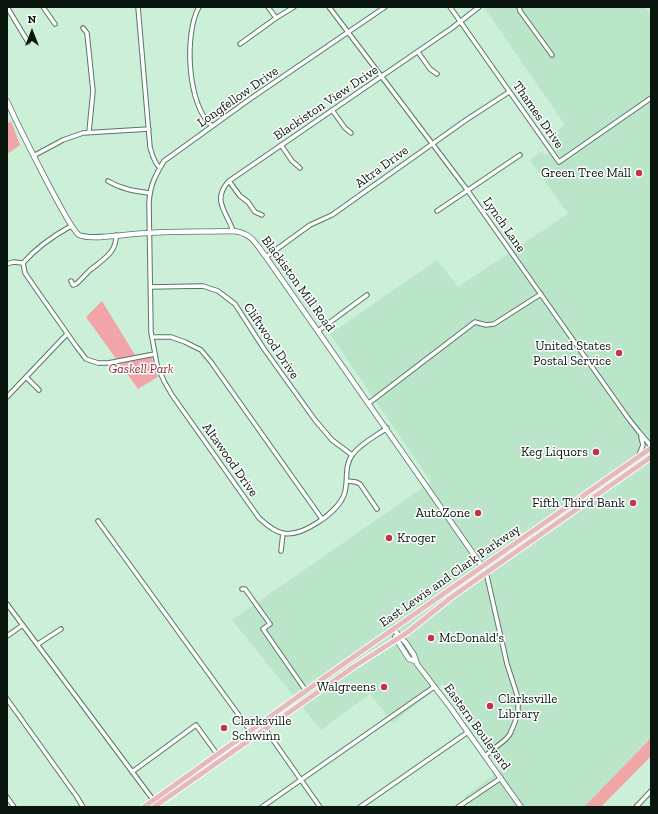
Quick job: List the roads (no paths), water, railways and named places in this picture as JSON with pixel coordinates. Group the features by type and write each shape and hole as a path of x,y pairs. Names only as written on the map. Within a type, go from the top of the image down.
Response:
{"main road":[{"name":"Blackiston Mill Road","path":"7,101 71,226 76,232 85,237 149,232 233,231 242,232 248,235 266,257 387,428 486,572"},
{"name":"East Lewis and Clark Parkway","path":"155,804 217,754 250,730 651,447"},
{"name":"East Lewis and Clark Parkway","path":"155,804 355,666 421,623 453,596 486,572 651,457"},
{"name":"Eastern Boulevard","path":"393,629 409,659 415,661 521,807"},
{"path":"144,807 155,804"}],"street":[{"path":"7,7 28,42"},
{"path":"44,7 55,24"},
{"path":"138,7 150,147 157,166 160,168"},
{"path":"199,7 194,17 191,41 191,75 194,92 200,110 206,121 212,126"},
{"path":"268,7 276,18"},
{"path":"240,44 294,7"},
{"name":"Lynch Lane","path":"329,7 468,191 651,447"},
{"name":"Longfellow Drive","path":"149,232 149,193 155,175 164,161 212,126 385,7"},
{"name":"Thames Drive","path":"450,7 560,162 651,98"},
{"name":"Blackiston View Drive","path":"233,231 230,222 222,210 220,201 224,186 229,181 418,52 479,7"},
{"path":"519,7 520,11 552,55"},
{"path":"83,28 87,33 93,91 90,132"},
{"path":"418,52 430,69 437,74"},
{"name":"Altra Drive","path":"266,257 310,226 332,215 432,143 509,92"},
{"path":"332,110 345,128 351,133"},
{"path":"34,155 76,135 90,132 149,129"},
{"path":"281,145 292,161 300,168"},
{"path":"437,211 520,155"},
{"path":"108,181 118,187 149,193"},
{"path":"229,181 240,196 248,202 254,212 262,215"},
{"path":"23,263 32,253 71,226"},
{"name":"Altawood Drive","path":"149,232 152,337 154,354 164,381 172,395 254,512 272,529 283,533"},
{"path":"71,281 73,284 76,284 89,271 107,257 115,246 116,235"},
{"path":"7,264 13,262 23,263"},
{"path":"23,263 25,273 86,359 98,363 117,362 154,354"},
{"name":"Cliftwood Drive","path":"150,286 203,286 218,291 234,304 264,350 315,420 332,440 352,455"},
{"path":"369,403 475,322 486,325 494,324 541,294"},
{"path":"318,331 367,295"},
{"path":"7,397 67,334"},
{"path":"152,337 171,337 201,350 322,518"},
{"path":"26,378 39,390"},
{"path":"281,551 283,533 308,529 332,512 344,494 347,481 347,467 352,455 358,448 387,428"},
{"name":"Lynch Lane","path":"637,458 641,453 643,445 639,432"},
{"path":"347,481 360,484 377,509"},
{"path":"98,520 254,736"},
{"path":"485,756 510,734 518,711 518,698 508,664 486,572"},
{"path":"242,589 245,589 270,624 263,629 306,691"},
{"path":"7,604 155,804"},
{"path":"7,636 23,625"},
{"path":"38,644 61,629"},
{"path":"262,807 434,687"},
{"path":"7,699 83,807"},
{"path":"261,723 320,807"},
{"path":"132,772 196,725 217,754"},
{"path":"360,807 468,732"},
{"path":"458,807 501,778"},
{"path":"636,807 651,791"},
{"path":"7,797 14,807"}],"place":[{"name":"Green Tree Mall","path":"639,173"},
{"name":"United States Postal Service","path":"619,353"},
{"name":"Keg Liquors","path":"596,452"},
{"name":"Fifth Third Bank","path":"633,503"},
{"name":"AutoZone","path":"478,513"},
{"name":"Kroger","path":"389,538"},
{"name":"McDonald's","path":"431,638"},
{"name":"Walgreens","path":"384,687"},
{"name":"Clarksville Library","path":"490,706"},
{"name":"Clarksville Schwinn","path":"224,728"}],"park label":[{"name":"Gaskell Park","path":"141,369"}]}
